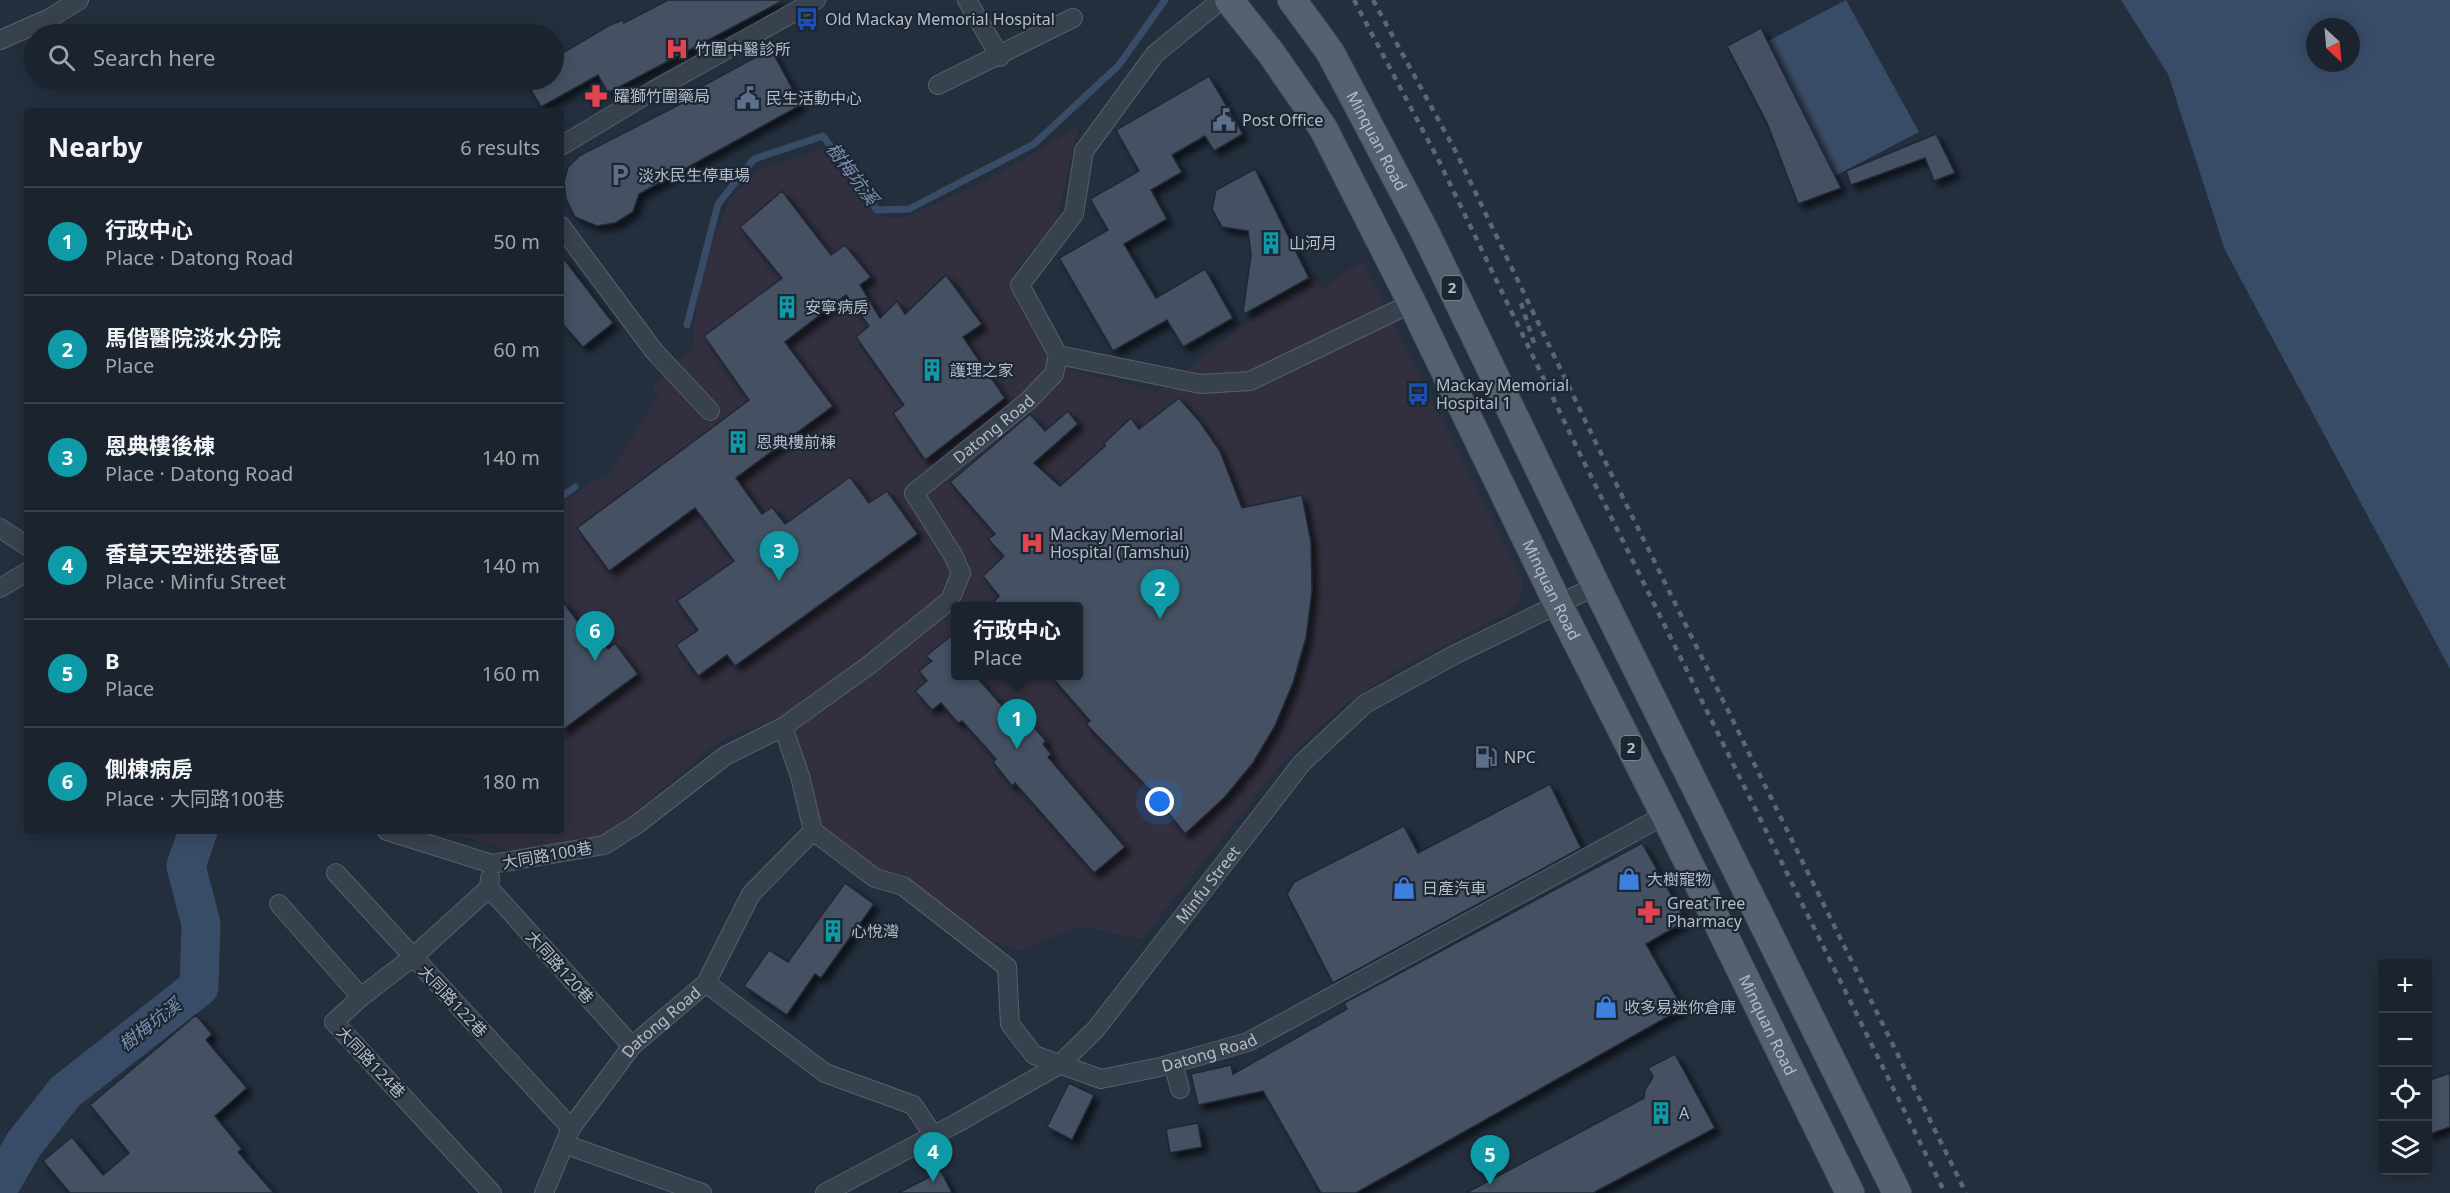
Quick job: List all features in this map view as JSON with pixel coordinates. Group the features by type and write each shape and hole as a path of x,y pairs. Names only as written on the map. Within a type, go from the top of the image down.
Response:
{"main road":[{"name":"Minquan Road","path":"1229,0 1272,53 1323,128 1412,303 1558,604 1665,815 1850,1193"},
{"name":"Minquan Road","path":"1292,0 1330,52 1424,230 1596,586 1897,1193"}],"street":[{"path":"36,24 79,0"},
{"path":"564,144 654,90 816,0"},
{"path":"967,0 1000,57"},
{"path":"1221,0 1155,54 1084,151 1074,214 1020,285 1058,355 1201,384 1250,381 1412,303"},
{"path":"938,85 1000,57 1073,18"},
{"path":"0,40 24,29"},
{"path":"564,230 654,351 710,411"},
{"name":"Datong Road","path":"783,727 868,666 950,600 961,573 953,555 914,493 1028,401 1054,374 1058,355"},
{"path":"0,528 24,544"},
{"path":"0,588 24,574"},
{"name":"Minfu Street","path":"825,1193 934,1136 1059,1065 1096,1029 1302,763 1365,704 1454,655 1596,586"},
{"path":"783,727 800,776 813,831"},
{"name":"大同路100巷","path":"397,834 492,864 604,845 636,825 725,756 783,727"},
{"name":"Datong Road","path":"544,1193 568,1136 632,1046 706,983 752,894 813,831 875,878 903,886 1007,966 1010,1024 1034,1055 1101,1079 1173,1063 1248,1042 1665,815"},
{"path":"279,904 361,998 413,957 489,888 492,864"},
{"name":"大同路122巷","path":"336,873 413,957 568,1136"},
{"name":"大同路120巷","path":"489,888 632,1046"},
{"path":"706,983 825,1073 913,1105 934,1136"},
{"name":"大同路124巷","path":"361,998 334,1022 492,1193"},
{"path":"1173,1063 1180,1089"},
{"path":"568,1136 702,1193"}],"shaded area":[{"name":"Mackay Memorial Hospital (Tamshui)","path":"1078,127 1057,221 1014,272 1012,293 1046,357 1072,371 1158,391 1311,275 1321,289 1362,261 1523,582 1519,600 1506,613 1393,672 1342,707 1285,759 1142,939 1079,926 1020,951 981,937 904,875 874,868 820,823 796,736 778,718 728,737 701,756 620,825 596,839 513,852 449,834 564,834 564,501 591,483 609,475 658,396 653,386 692,349 700,278 729,200 758,171 825,148 835,167 878,215 901,219 986,181"}],"water":[{"path":"1846,0 1919,132 1835,176 1768,41"},
{"path":"2121,0 2450,0 2450,669 2225,250 2168,74"}],"building":[{"path":"668,0 784,0 608,93 598,75 541,107 531,90 564,90 564,52 610,25 623,20 624,23"},
{"path":"1761,28 1841,188 1798,204 1767,123 1727,46"},
{"path":"771,49 801,105 639,194 633,212 615,223 597,226 575,217 566,199 564,182 568,167 579,156 698,95 695,90"},
{"path":"1209,76 1243,134 1214,151 1205,136 1172,155 1182,172 1151,190 1167,219 1124,244 1156,298 1205,269 1233,318 1183,347 1167,320 1113,351 1059,258 1108,230 1090,199 1139,171 1116,130"},
{"path":"1936,134 1955,173 1934,181 1925,158 1851,185 1846,171"},
{"name":"山河月","path":"1255,169 1309,278 1246,313 1243,312 1251,255 1248,231 1222,227 1212,209 1216,190"},
{"path":"782,191 831,255 845,245 871,277 860,285 880,318 897,301 905,314 946,275 982,324 963,337 1005,398 925,460 893,413 904,405 856,337 869,326 846,295 785,342 833,406 736,478 762,514 772,507 785,524 850,477 869,503 887,491 918,534 735,666 727,655 698,676 676,645 698,630 677,601 734,561 695,508 609,571 577,528 749,400 704,336 782,278 740,227"},
{"path":"564,259 613,323 583,347 564,325"},
{"path":"1179,398 1200,422 1220,451 1242,508 1302,495 1311,542 1312,591 1306,638 1293,683 1275,726 1253,763 1224,798 1185,834 1152,792 1086,724 1090,721 1054,680 1083,680 1083,602 994,602 999,596 983,576 1004,556 988,539 995,534 950,482 1030,414 1045,431 1068,411 1078,424 1034,463 1060,486 1105,446 1104,443 1131,418 1139,429"},
{"path":"564,603 587,634 593,630 608,649 615,643 638,674 564,729"},
{"path":"951,636 951,680 979,680 1025,732 1032,725 1046,741 1043,744 1051,754 1048,757 1125,847 1094,873 1015,783 1012,786 993,762 996,759 962,721 958,723 941,703 932,710 915,691 927,681 919,671 932,661 926,656"},
{"name":"日產汽車","path":"1550,784 1581,848 1333,983 1287,894 1294,882 1404,826 1418,853"},
{"path":"1642,843 1686,921 1646,944 1683,1008 1356,1193 1321,1193 1263,1091 1198,1105 1191,1074 1231,1065 1233,1074 1347,1009 1344,1003"},
{"path":"845,883 874,904 821,978 815,974 787,1015 744,986 769,950 788,962"},
{"path":"196,1015 212,1034 206,1040 247,1088 215,1116 242,1149 238,1152 274,1193 70,1193 43,1161 72,1137 103,1175 129,1153 90,1105"},
{"name":"A","path":"1675,1054 1715,1128 1593,1193 1466,1193 1644,1098 1645,1090 1653,1077 1648,1068"},
{"path":"2450,1073 2450,1127 2432,1133 2432,1121 2432,1079"},
{"path":"1069,1083 1094,1095 1072,1140 1047,1127"},
{"path":"1198,1123 1202,1147 1170,1153 1166,1129"},
{"path":"941,1171 952,1193 898,1193"}],"waterway":[{"name":"樹梅坑溪","path":"687,325 718,204 754,159 823,136 877,210 909,209 1034,144 1119,65 1165,0"},
{"name":"樹梅坑溪","path":"564,495 575,487"},
{"name":"樹梅坑溪","path":"0,1185 24,1144 65,1092 199,987 201,924 186,866 197,834"}],"railway":[{"path":"1354,0 1439,161 1580,454 1945,1193"},
{"path":"1373,0 1456,152 1597,445 1966,1193"},
{"path":"1521,303 1534,343"}],"place":[{"name":"Old Mackay Memorial Hospital","path":"807,19"},
{"name":"竹圍中醫診所","path":"677,49"},
{"name":"躍獅竹圍藥局","path":"596,96"},
{"name":"民生活動中心","path":"748,98"},
{"name":"Post Office","path":"1224,120"},
{"name":"淡水民生停車場","path":"620,175"},
{"name":"山河月","path":"1271,243"},
{"name":"安寧病房","path":"787,307"},
{"name":"護理之家","path":"932,370"},
{"name":"Mackay Memorial Hospital 1","path":"1418,394"},
{"name":"恩典樓前棟","path":"738,442"},
{"name":"Mackay Memorial Hospital (Tamshui)","path":"1032,543"},
{"name":"恩典樓後棟","path":"779,581"},
{"name":"馬偕醫院淡水分院","path":"1160,619"},
{"name":"側棟病房","path":"595,661"},
{"name":"行政中心","path":"1017,749"},
{"name":"NPC","path":"1486,757"},
{"name":"大樹寵物","path":"1629,879"},
{"name":"日產汽車","path":"1404,888"},
{"name":"Great Tree Pharmacy","path":"1649,912"},
{"name":"心悅灣","path":"833,931"},
{"name":"收多易迷你倉庫","path":"1606,1007"},
{"name":"A","path":"1661,1113"},
{"name":"香草天空迷迭香區","path":"933,1182"},
{"name":"B","path":"1490,1185"}]}
